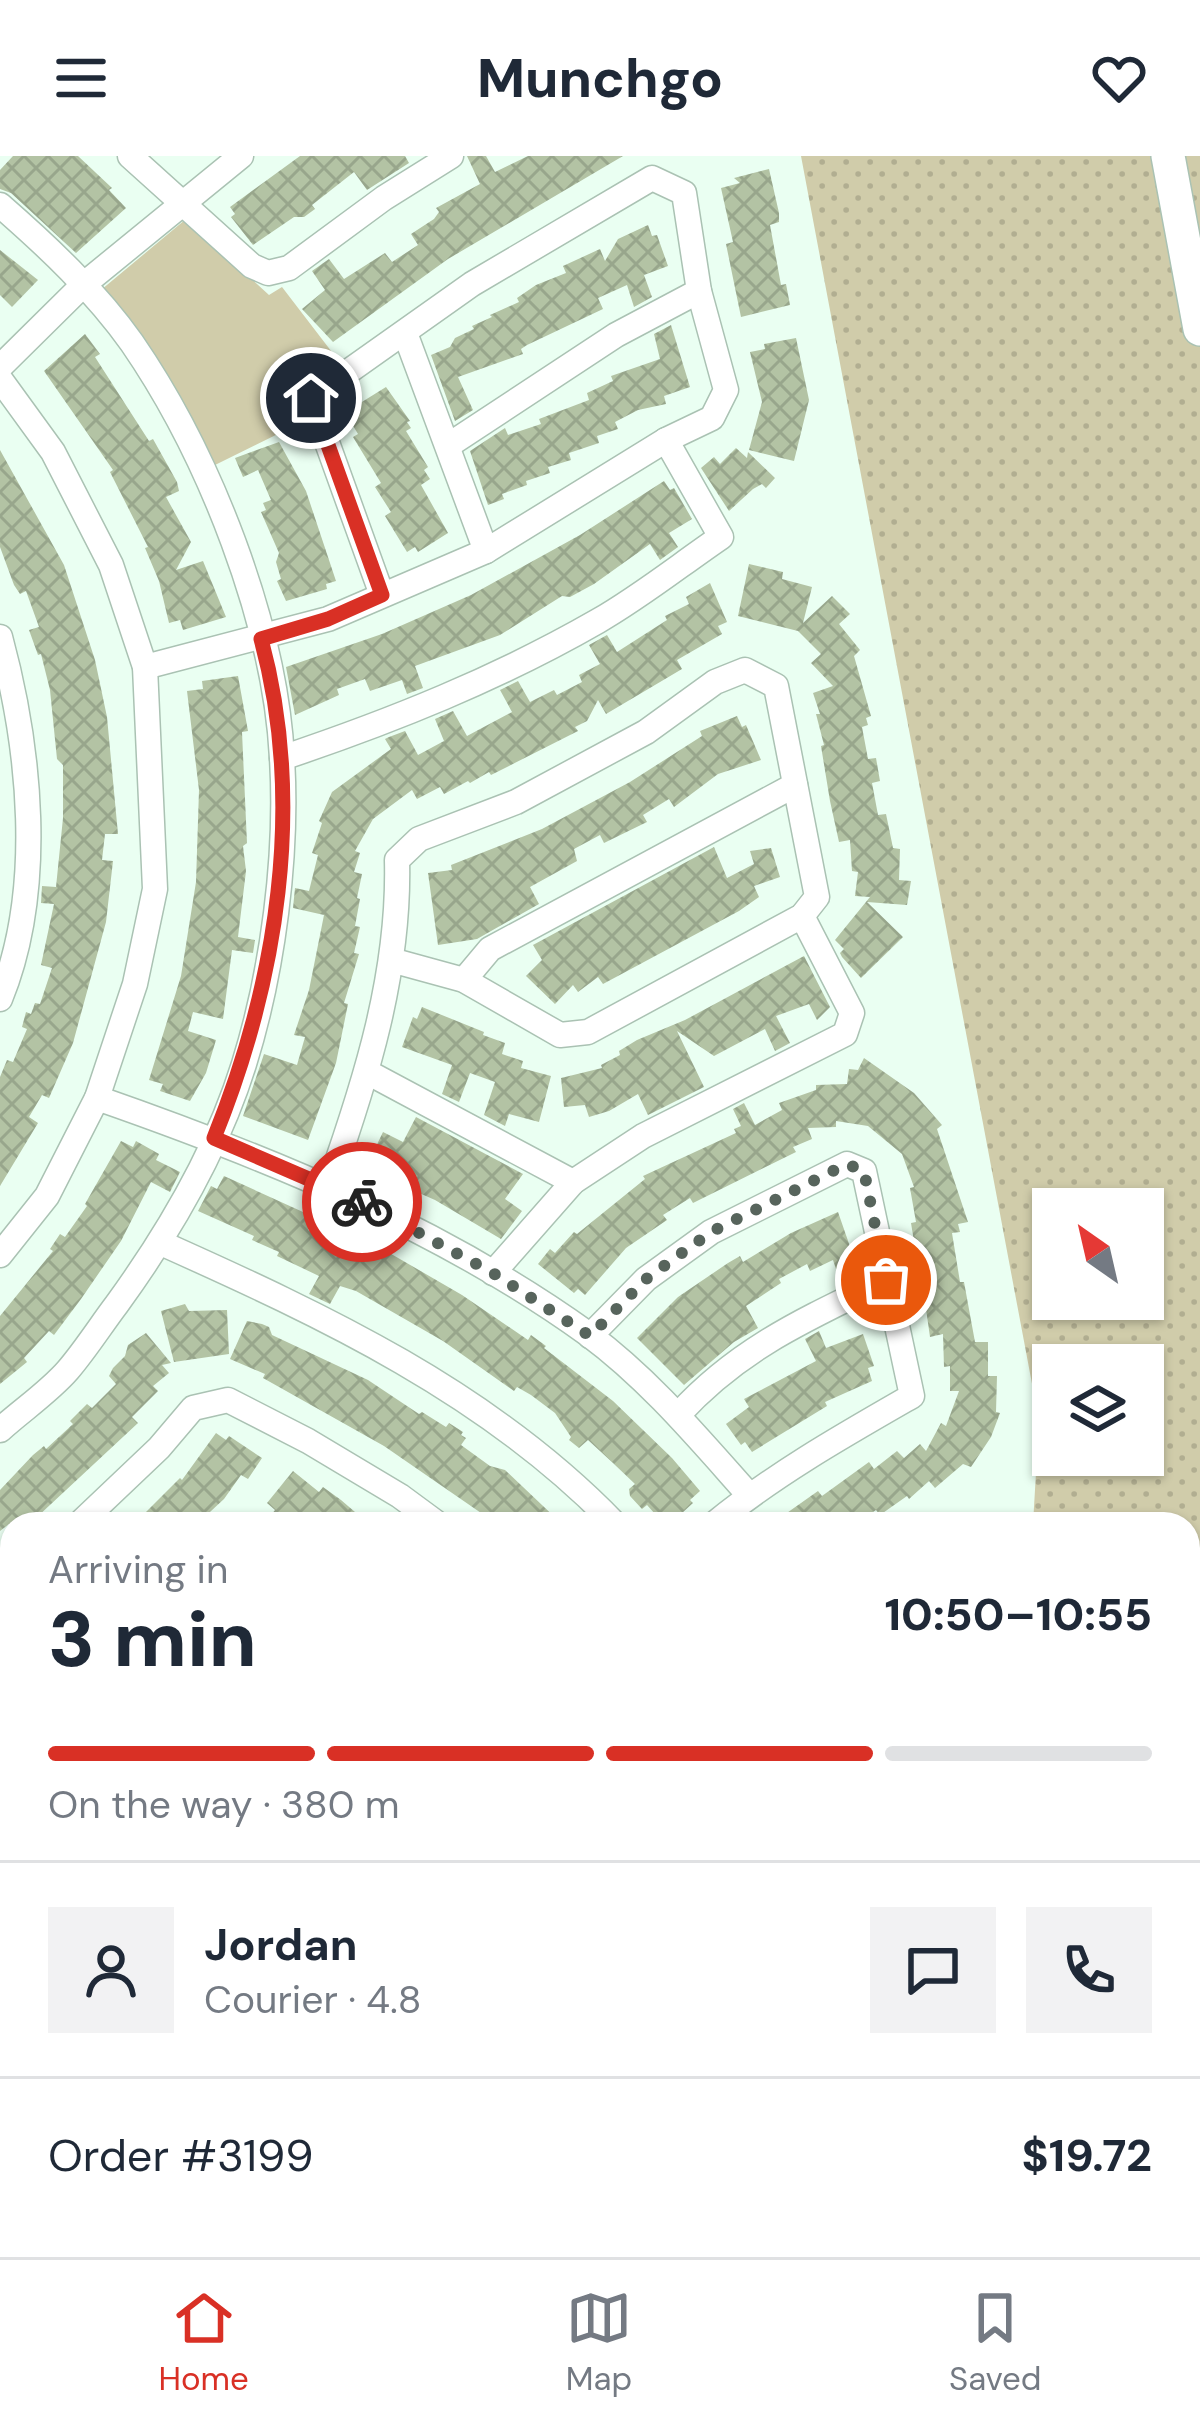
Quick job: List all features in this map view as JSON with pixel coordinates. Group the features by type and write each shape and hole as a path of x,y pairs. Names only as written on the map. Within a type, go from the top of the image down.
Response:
{"highway":[{"path":"1168,156 1200,329"}],"street":[{"path":"130,156 252,266 268,273 289,268 451,156"},
{"path":"0,367 83,285 241,156"},
{"path":"145,667 328,619 486,550 666,440 712,418 726,390 699,291 684,193 652,178 472,284 311,398 382,595"},
{"path":"0,205 83,285 131,342 196,453 233,543 261,639 283,758 274,932 243,1066 214,1138 161,1243 67,1372 0,1430"},
{"path":"448,445 616,334 699,291"},
{"path":"405,333 486,550"},
{"path":"0,379 53,452 111,565 145,667 155,889 135,984 98,1098 47,1196 0,1256"},
{"path":"283,758 386,724 488,679 601,620 721,537 666,440"},
{"path":"0,637 26,761 29,826 23,892 1,994"},
{"path":"329,1185 369,1073 391,960 397,860 419,839 516,802 646,732 715,682 746,670 776,686 817,897 802,916 588,1032 560,1035 464,980 391,960"},
{"path":"464,980 490,949 795,785"},
{"path":"493,1273 573,1182 643,1136 845,1034 852,1013 802,916"},
{"path":"369,1073 573,1182"},
{"path":"98,1098 329,1185 493,1273 590,1336 678,1415 749,1496"},
{"path":"590,1336 646,1279 711,1232 847,1164 864,1171 912,1396 729,1512"},
{"path":"161,1243 292,1302 424,1373 537,1451 602,1512"},
{"path":"678,1415 706,1383 771,1336 886,1280"},
{"path":"92,1512 193,1408 228,1400 308,1441 422,1512"}],"shaded area":[{"path":"801,156 1200,156 1200,1512 1034,1512 1036,1476 1164,1476 1164,1344 1032,1344 1032,1384"},
{"path":"186,219 269,295 282,287 338,360 307,378 293,393 290,428 213,466 101,290"}],"building":[{"path":"13,156 78,156 126,208 76,253 11,193 0,189 0,170"},
{"path":"300,156 405,156 409,163 367,190 354,172 304,217 294,217 253,245 231,217 235,214 230,207"},
{"path":"467,156 486,156 495,172 528,156 623,156 448,259 333,342 302,309 325,290 312,271 329,259 344,279 385,253 392,262 418,245 411,234 434,219 439,212 436,208 480,184"},
{"path":"769,169 779,213 779,222 770,225 781,285 786,284 790,305 741,317 726,244 733,242 721,188 740,183 734,178"},
{"path":"648,225 652,236 657,235 668,266 644,275 652,297 634,307 627,285 598,298 603,309 527,345 521,349 523,354 458,377 473,410 455,421 431,355 450,347 455,338 490,315 519,302 517,298 536,285 566,273 563,266 600,249 605,261 618,239"},
{"path":"0,250 38,280 12,307 0,295"},
{"path":"671,325 690,387 664,396 666,404 638,410 615,422 618,429 597,436 599,443 569,453 571,460 548,467 550,473 526,481 527,485 488,505 470,451 505,428 508,435 541,424 539,419 589,400 587,393 613,381 611,376 660,359 654,334"},
{"path":"85,334 100,354 95,357 177,482 179,491 166,497 191,542 176,570 203,561 226,617 183,630 180,620 169,623 148,547 113,470 44,371"},
{"path":"796,338 809,400 794,461 749,450 762,402 750,352"},
{"path":"386,387 410,421 406,431 428,467 424,470 430,479 421,485 448,533 418,552 415,547 407,552 385,516 391,512 375,487 381,483 353,437 358,434 347,416"},
{"path":"279,442 306,491 336,581 326,584 327,589 286,601 277,581 281,579 276,562 279,553 261,512 266,510 263,503 271,500 258,470 243,477 235,458"},
{"path":"736,448 747,458 748,452 775,478 766,488 762,484 753,489 729,511 701,468 714,457 720,464"},
{"path":"0,450 64,565 95,660 107,717 118,834 105,834 102,860 113,861 106,922 73,1043 49,1098 42,1095 29,1117 38,1123 0,1186 0,1077 7,1060 13,1062 27,1029 22,1027 26,1012 31,1014 35,1003 40,1004 52,968 41,965 54,904 41,903 42,886 56,887 63,765 57,759 41,654 29,630 39,627 26,591 20,594 14,585 0,547"},
{"path":"664,481 670,490 674,488 692,519 669,533 678,547 660,560 650,544 594,584 570,597 562,596 500,635 415,666 423,688 407,694 402,680 370,691 365,679 337,689 339,695 295,715 286,667 382,634 471,595 580,535"},
{"path":"749,564 783,572 782,579 812,587 803,623 832,596 850,614 839,624 860,650 854,656 871,716 862,727 868,759 876,758 880,781 872,783 878,815 886,814 893,848 900,849 899,880 911,881 907,905 867,902 903,937 861,978 842,957 844,949 835,940 870,897 855,896 858,872 852,871 850,840 839,842 830,801 816,714 820,714 813,693 833,686 811,663 821,654 798,631 738,616"},
{"path":"710,583 727,622 718,626 722,634 677,660 682,669 606,714 598,700 587,721 575,727 578,731 491,775 444,794 440,787 417,799 412,790 373,819 355,851 360,853 354,872 362,874 355,926 360,927 354,953 359,954 344,1003 348,1004 336,1063 308,1140 243,1116 264,1054 297,1065 305,1037 294,1035 309,990 324,915 293,908 295,888 309,891 318,855 312,853 319,821 332,792 391,749 385,739 389,737 405,731 418,755 444,741 435,719 453,711 467,736 512,712 500,690 518,681 530,702 582,682 579,675 600,664 589,645 607,635 617,652 689,604 686,597"},
{"path":"238,676 248,731 242,732 247,843 243,846 246,871 238,937 255,940 253,953 232,950 223,1019 193,1012 188,1031 216,1040 206,1073 190,1101 160,1091 163,1084 149,1080 181,976 196,882 199,790 187,691 203,689 202,681"},
{"path":"737,716 761,760 718,774 674,807 669,799 643,815 647,822 604,843 600,835 574,849 577,861 530,887 539,904 477,939 438,945 428,873 452,870 451,865 542,829 630,782 702,736 700,731"},
{"path":"714,847 727,878 754,864 750,851 771,848 780,877 754,886 759,897 739,911 603,984 598,977 578,992 573,985 555,1004 526,976 542,960 533,945"},
{"path":"804,956 830,1007 817,1020 809,1004 776,1016 790,1043 775,1051 765,1029 714,1056 677,1031 704,1087 648,1115 638,1094 589,1117 585,1105 564,1107 561,1078 602,1068 637,1040 685,1020"},
{"path":"422,1007 505,1043 502,1054 523,1061 521,1068 551,1076 539,1122 509,1114 505,1126 484,1115 495,1082 470,1073 459,1102 442,1094 452,1065 402,1047"},
{"path":"864,1058 914,1093 942,1125 937,1129 968,1222 958,1224 960,1232 952,1233 960,1282 964,1282 975,1342 988,1342 988,1376 997,1376 996,1412 1000,1413 971,1467 963,1464 935,1488 929,1481 884,1512 788,1512 818,1491 822,1496 869,1462 874,1469 897,1451 904,1458 920,1444 926,1451 941,1423 946,1426 959,1391 950,1391 943,1334 930,1337 924,1295 936,1292 931,1264 918,1266 911,1223 916,1222 910,1188 914,1187 902,1154 868,1126 836,1121 836,1127 808,1128 812,1139 793,1147 796,1152 693,1203 690,1198 663,1215 667,1220 626,1248 585,1295 578,1289 574,1293 538,1264 550,1249 555,1253 643,1176 736,1133 734,1129 741,1126 733,1109 744,1103 755,1125 782,1110 779,1103 816,1090 816,1085 847,1084 849,1069 858,1070"},
{"path":"416,1117 523,1174 505,1199 522,1211 501,1239 435,1200 385,1178 368,1163 383,1132 403,1142"},
{"path":"121,1141 133,1147 136,1141 159,1154 156,1160 180,1172 170,1192 151,1182 121,1241 81,1299 54,1335 49,1331 24,1358 27,1362 0,1384 0,1316 53,1251 60,1234 65,1237 87,1206"},
{"path":"224,1176 314,1217 308,1230 339,1244 345,1232 374,1244 528,1340 531,1335 613,1401 672,1458 700,1491 690,1500 693,1503 683,1512 653,1512 647,1505 642,1509 630,1496 629,1489 635,1484 588,1440 579,1448 569,1440 555,1413 531,1395 517,1387 514,1391 443,1341 356,1291 340,1286 330,1304 309,1294 319,1276 277,1256 279,1252 252,1240 254,1236 198,1211 211,1186 217,1189"},
{"path":"838,1212 855,1261 836,1269 833,1260 810,1271 807,1264 779,1279 781,1283 746,1306 758,1328 684,1385 637,1338 678,1297 728,1263 740,1256 743,1262"},
{"path":"185,1304 189,1311 227,1310 229,1354 174,1362 161,1311"},
{"path":"247,1321 269,1327 272,1335 368,1380 419,1414 463,1432 466,1438 461,1445 490,1466 505,1470 549,1512 480,1512 384,1446 263,1378 265,1374 230,1359"},
{"path":"819,1331 826,1348 863,1334 874,1366 868,1368 872,1381 825,1402 827,1406 752,1452 726,1424 749,1407 744,1399 816,1361 805,1339"},
{"path":"146,1333 171,1363 162,1365 169,1373 153,1386 158,1391 132,1417 138,1423 42,1512 0,1512 0,1490 33,1455 73,1424 70,1421 87,1404 92,1408 116,1384 109,1376 128,1345"},
{"path":"216,1433 262,1458 248,1479 241,1475 210,1512 146,1512 182,1480"},
{"path":"293,1471 355,1512 273,1512 267,1503"}],"way so far":[{"path":"362,1202 493,1273 590,1336 646,1279 711,1232 847,1164 864,1171 886,1280"}],"route":[{"path":"311,398 382,595 328,619 261,639 283,758 274,932 243,1066 214,1138 362,1202"}]}
